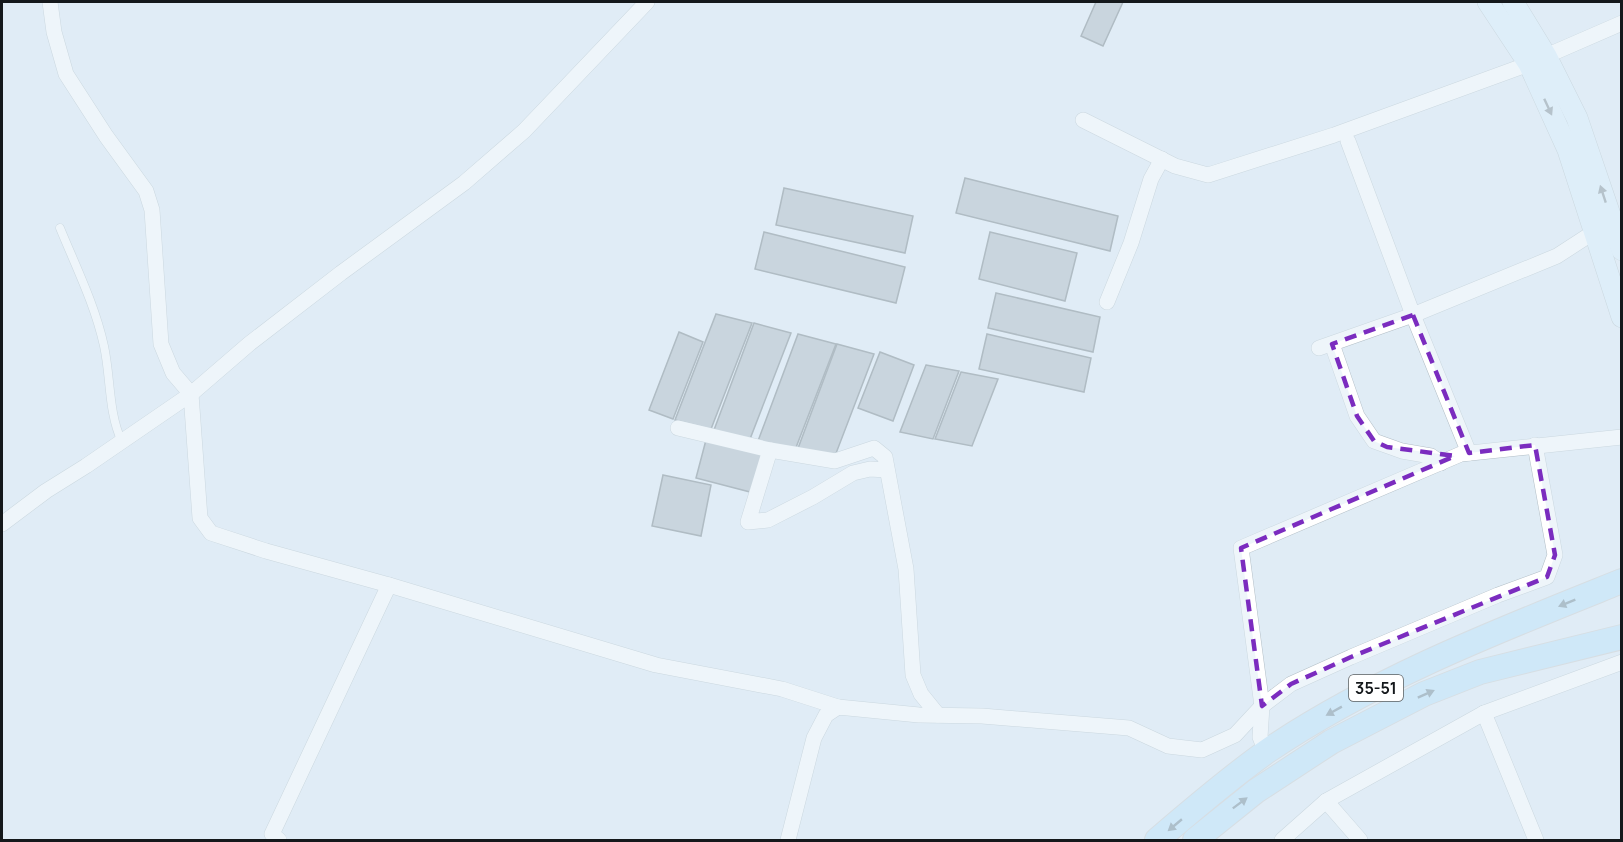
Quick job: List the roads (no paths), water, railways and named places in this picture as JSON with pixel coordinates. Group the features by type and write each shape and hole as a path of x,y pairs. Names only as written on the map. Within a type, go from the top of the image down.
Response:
{"main road":[{"name":"35-51","path":"1157,840 1266,752 1318,720 1401,674 1622,581"},
{"name":"35-51","path":"1195,840 1256,791 1322,748 1424,694 1480,672 1622,637"}],"street":[{"path":"50,2 54,32 66,74 106,136 146,191 152,210 161,344 173,373 191,394 200,518 211,533 266,551 389,585 656,665 782,689 838,707 1129,728 1168,746 1202,750 1235,735 1262,706 1291,684 1498,595 1547,577 1556,555 1535,445"},
{"path":"2,524 46,491 191,394 249,344 340,273 464,183 524,131 647,2"},
{"path":"1488,2 1538,60 1577,118 1622,250"},
{"path":"1513,2 1538,60 1622,317"},
{"path":"1083,120 1175,166 1208,175 1334,135 1538,60 1622,23"},
{"path":"1348,141 1413,315 1469,453"},
{"path":"1107,302 1131,243 1151,178 1162,159"},
{"path":"1441,463 1431,456 1402,451 1374,441 1357,416 1326,346 1413,315 1557,256 1594,232"},
{"path":"678,428 770,450 836,461 874,448 885,457 906,569 913,675 921,694 938,715"},
{"path":"1266,752 1260,736 1262,706 1241,548 1461,454 1622,437"},
{"path":"770,450 748,522 768,519 813,497 853,473 870,469 887,470"},
{"path":"279,840 272,834 389,585"},
{"path":"1282,840 1326,801 1484,713 1622,662"},
{"path":"788,840 814,738 826,714 838,707"},
{"path":"1484,713 1536,840"},
{"path":"1326,801 1360,840"}],"lane":[{"path":"60,228 100,333 109,370 112,410 122,442"}]}
